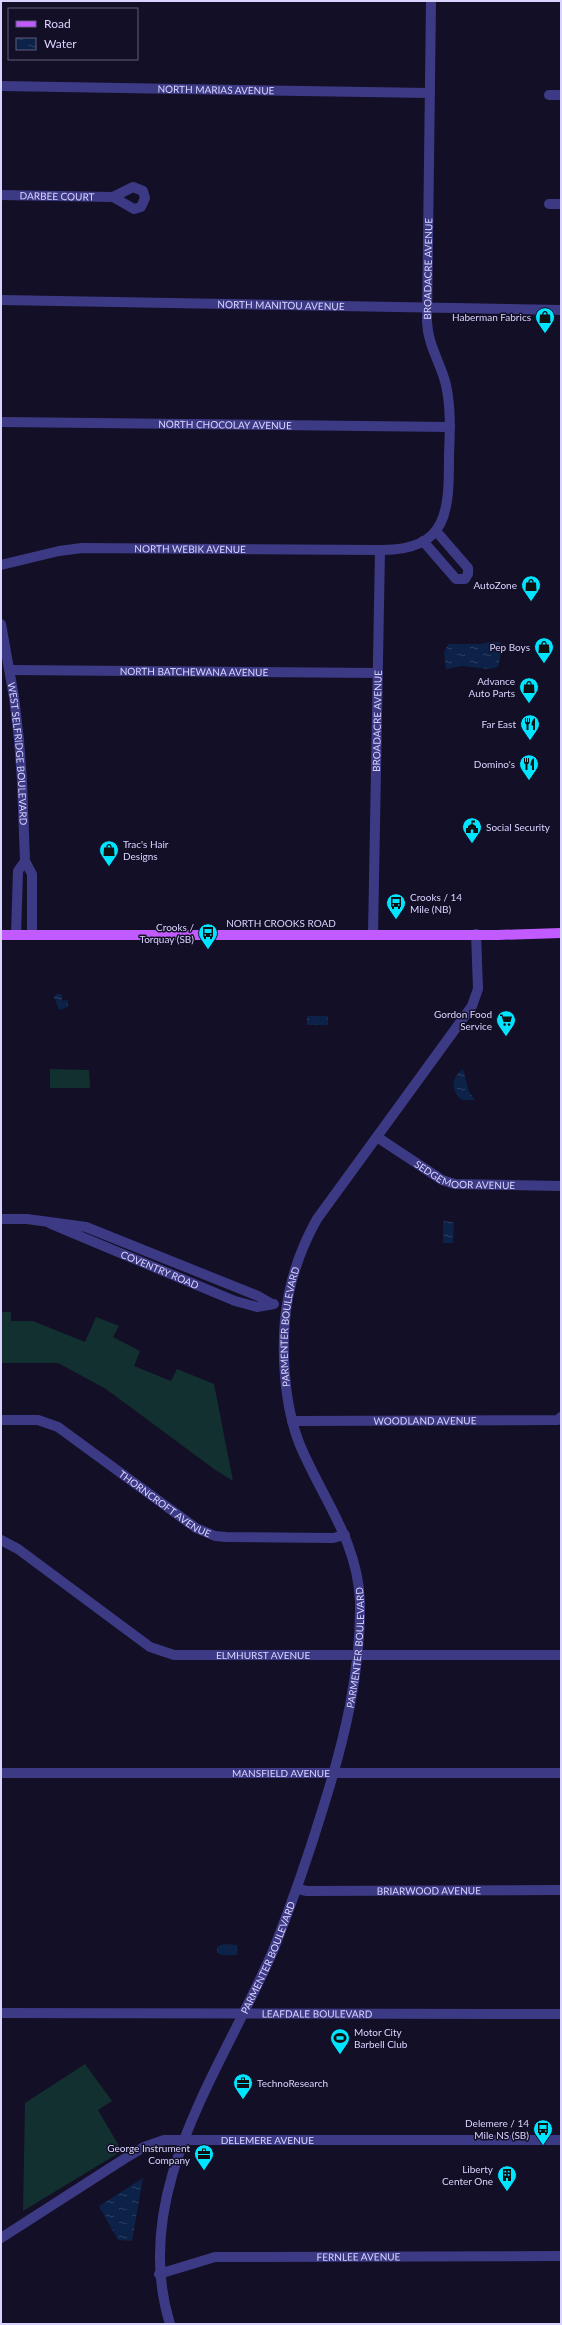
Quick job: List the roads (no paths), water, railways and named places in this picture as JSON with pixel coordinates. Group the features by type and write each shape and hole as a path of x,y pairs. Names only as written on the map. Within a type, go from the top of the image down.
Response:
{"main road":[{"name":"NORTH CROOKS ROAD","path":"1,935 373,935 561,933"}],"street":[{"name":"BROADACRE AVENUE","path":"373,935 380,550 408,548 423,541 436,531 444,515 449,498 449,403 446,384 429,340 431,1"},
{"name":"NORTH MARIAS AVENUE","path":"1,86 430,94"},
{"path":"550,95 561,95"},
{"name":"DARBEE COURT","path":"1,195 113,197"},
{"path":"549,204 561,204"},
{"name":"NORTH MANITOU AVENUE","path":"1,300 561,310"},
{"name":"NORTH CHOCOLAY AVENUE","path":"1,422 450,427"},
{"path":"423,541 456,579 465,579 468,574 468,568 436,531"},
{"name":"NORTH WEBIK AVENUE","path":"1,565 59,551 82,548 380,550"},
{"name":"WEST SELFRIDGE BOULEVARD","path":"1,624 10,670 22,781 24,861 32,874 32,935"},
{"name":"NORTH BATCHEWANA AVENUE","path":"10,670 378,673"},
{"name":"WEST SELFRIDGE BOULEVARD","path":"16,935 18,871 24,861"},
{"name":"PARMENTER BOULEVARD","path":"170,2324 159,2274 164,2209 171,2178 184,2139 269,1958 297,1889 334,1773 346,1727 358,1656 359,1593 345,1535 336,1514 301,1446 292,1421 287,1395 283,1350 286,1306 294,1269 317,1219 472,1006 478,989 476,934"},
{"name":"SEDGEMOOR AVENUE","path":"378,1137 442,1180 448,1182 469,1185 561,1186"},
{"name":"COVENTRY ROAD","path":"1,1219 86,1227 108,1234 272,1304 286,1306"},
{"name":"THORNCROFT AVENUE","path":"1,1420 38,1420 58,1427 196,1528 215,1536 333,1538 345,1535"},
{"name":"WOODLAND AVENUE","path":"292,1421 560,1420"},
{"name":"ELMHURST AVENUE","path":"1,1540 8,1542 23,1552 150,1647 165,1653 184,1656 561,1655"},
{"name":"MANSFIELD AVENUE","path":"1,1773 561,1773"},
{"name":"BRIARWOOD AVENUE","path":"297,1889 307,1891 561,1890"},
{"name":"LEAFDALE BOULEVARD","path":"1,2014 561,2014"},
{"name":"DELEMERE AVENUE","path":"1,2238 144,2147 164,2140 561,2140"},
{"name":"FERNLEE AVENUE","path":"159,2274 215,2257 561,2256"}],"water":[{"path":"500,642 502,649 498,667 489,669 462,666 446,669 444,653 448,644 481,644"},
{"path":"57,994 62,994 62,1001 68,1000 68,1007 59,1010 54,997"},
{"path":"307,1016 328,1016 328,1025 307,1025"},
{"path":"463,1069 469,1092 475,1100 462,1100 454,1089 454,1081"},
{"path":"443,1221 454,1222 453,1243 443,1243"},
{"path":"223,1944 237,1945 237,1955 222,1955 217,1953 217,1947"},
{"path":"143,2178 132,2241 118,2240 99,2206"}],"place":[{"name":"Haberman Fabrics","path":"545,334"},
{"name":"AutoZone","path":"531,602"},
{"name":"Pep Boys","path":"544,664"},
{"name":"Advance Auto Parts","path":"529,704"},
{"name":"Far East","path":"530,741"},
{"name":"Domino's","path":"529,781"},
{"name":"Social Security","path":"472,844"},
{"name":"Trac's Hair Designs","path":"109,867"},
{"name":"Crooks / 14 Mile (NB)","path":"396,920"},
{"name":"Crooks / Torquay (SB)","path":"208,950"},
{"name":"Gordon Food Service","path":"506,1037"},
{"name":"Motor City Barbell Club","path":"340,2055"},
{"name":"TechnoResearch","path":"243,2100"},
{"name":"Delemere / 14 Mile NS (SB)","path":"543,2146"},
{"name":"George Instrument Company","path":"204,2171"},
{"name":"Liberty Center One","path":"507,2192"}]}
